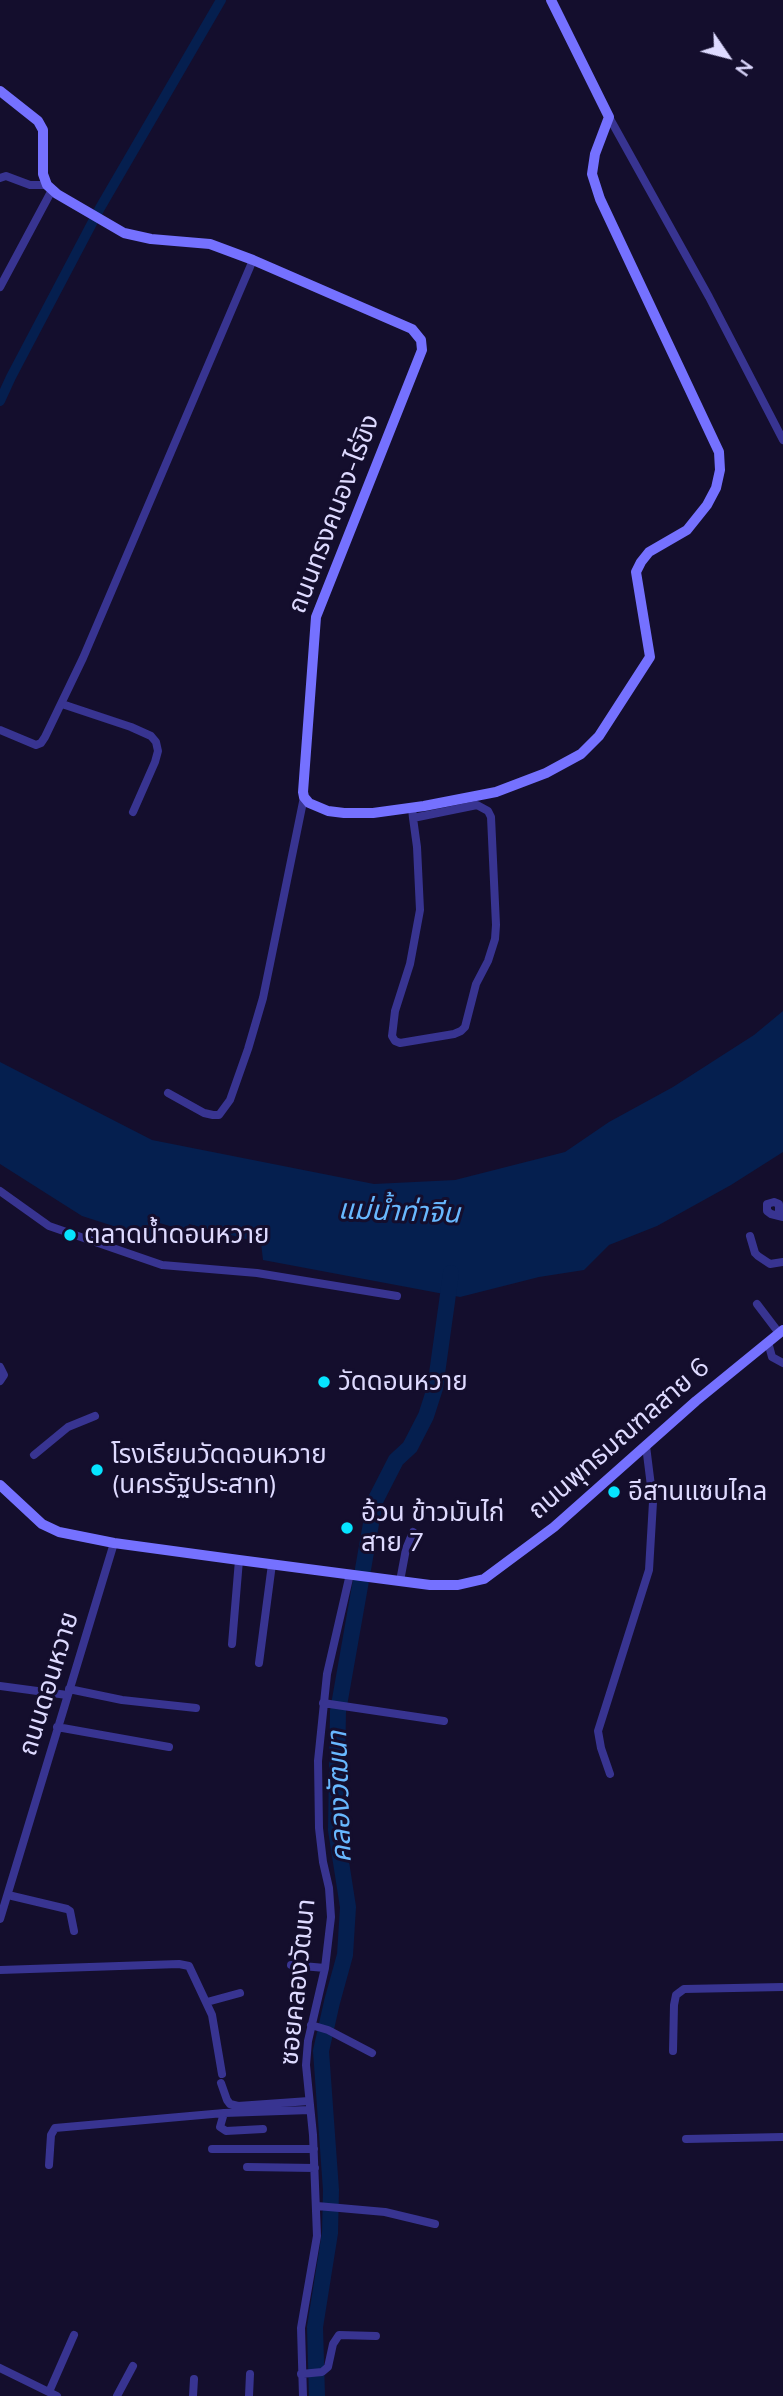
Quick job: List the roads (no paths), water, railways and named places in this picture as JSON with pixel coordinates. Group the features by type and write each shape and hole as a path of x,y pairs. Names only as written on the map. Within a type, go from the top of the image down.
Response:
{"street":[{"path":"551,0 610,117 709,297 783,440"},
{"path":"0,91 38,121 43,130 43,174 49,187"},
{"path":"413,813 496,792 546,773 581,754 599,736 650,657 636,572 640,562 649,552 687,530 707,505 716,488 720,470 719,452 600,200 592,174 595,154 610,117"},
{"path":"0,178 6,176 30,185 49,187"},
{"path":"0,287 49,187"},
{"name":"ถนนทรงคนอง-ไร่ขิง","path":"49,187 124,233 151,239 211,244 412,329 421,340 422,351 316,617 304,797"},
{"path":"0,730 28,743 41,743 62,704 253,260"},
{"path":"62,704 131,727 156,742 158,751 155,762 133,812"},
{"path":"304,797 318,808 344,813 413,813 477,805 488,811 491,817 495,939 488,961 476,984 465,1027 454,1034 400,1043 392,1036 395,1011 410,964 420,910 413,813"},
{"path":"168,1093 204,1113 213,1115 219,1115 230,1100 263,998 304,797"},
{"path":"0,1191 49,1226 162,1265 257,1273 397,1296"},
{"path":"750,1236 758,1256 772,1264 783,1262"},
{"path":"757,1304 781,1331"},
{"name":"ถนนพุทธมณฑลสาย 6","path":"0,1485 28,1512 51,1529 114,1543 358,1576 458,1585 484,1579 554,1527 781,1331"},
{"path":"768,1342 772,1357 783,1363"},
{"path":"0,1367 4,1375 0,1381"},
{"path":"34,1455 68,1427 95,1416"},
{"path":"610,1774 598,1731 649,1570 653,1502 646,1446"},
{"path":"400,1581 406,1549 413,1532"},
{"name":"ถนนดอนหวาย","path":"0,1919 114,1543"},
{"path":"232,1644 239,1560"},
{"path":"259,1663 272,1564"},
{"name":"ซอยคลองวัฒนา","path":"303,2396 305,2373 301,2328 321,2206 306,2065 325,1968 331,1917 319,1828 318,1761 323,1703 332,1647 358,1576"},
{"path":"0,1686 196,1709"},
{"path":"323,1703 444,1721"},
{"path":"57,1727 169,1747"},
{"path":"9,1895 67,1909 74,1931"},
{"path":"291,1965 325,1968"},
{"path":"0,1969 190,1966 215,2023 221,2078 227,2101 238,2106 310,2106"},
{"path":"673,2052 674,2005 676,1995 684,1989 783,1987"},
{"path":"207,2002 240,1993"},
{"path":"314,2026 328,2030 372,2053"},
{"path":"49,2165 51,2135 55,2128 310,2106"},
{"path":"224,2113 220,2127 226,2131 262,2129"},
{"path":"686,2139 783,2137"},
{"path":"212,2149 314,2149"},
{"path":"247,2167 315,2168"},
{"path":"321,2206 385,2212 435,2224"},
{"path":"0,2368 53,2394 74,2335"},
{"path":"305,2373 322,2372 330,2363 333,2344 339,2335 376,2336"},
{"path":"117,2396 133,2366"},
{"path":"248,2396 250,2374"},
{"path":"193,2396 194,2379"}],"water":[{"name":"แม่น้ำท่าจีน","path":"783,1011 783,1152 731,1185 657,1226 609,1245 584,1270 539,1277 460,1297 263,1260 261,1243 189,1224 187,1231 156,1222 151,1238 82,1216 0,1164 0,1062 152,1140 374,1184 455,1180 565,1152 609,1122 673,1087 754,1035"}],"waterway":[{"path":"0,401 100,208 221,0"},
{"name":"คลองวัฒนา","path":"317,2396 315,2327 330,2233 331,2190 321,2051 345,1955 348,1907 336,1830 338,1711 375,1501 396,1460 410,1447 426,1416 435,1388 451,1273"}],"place":[{"name":"ตลาดน้ำดอนหวาย","path":"70,1235"},
{"name":"วัดดอนหวาย","path":"324,1382"},
{"name":"โรงเรียนวัดดอนหวาย (นครรัฐประสาท)","path":"97,1470"},
{"name":"อีสานแซบไกล","path":"614,1492"},
{"name":"อ้วน ข้าวมันไก่ สาย 7","path":"347,1528"}]}
